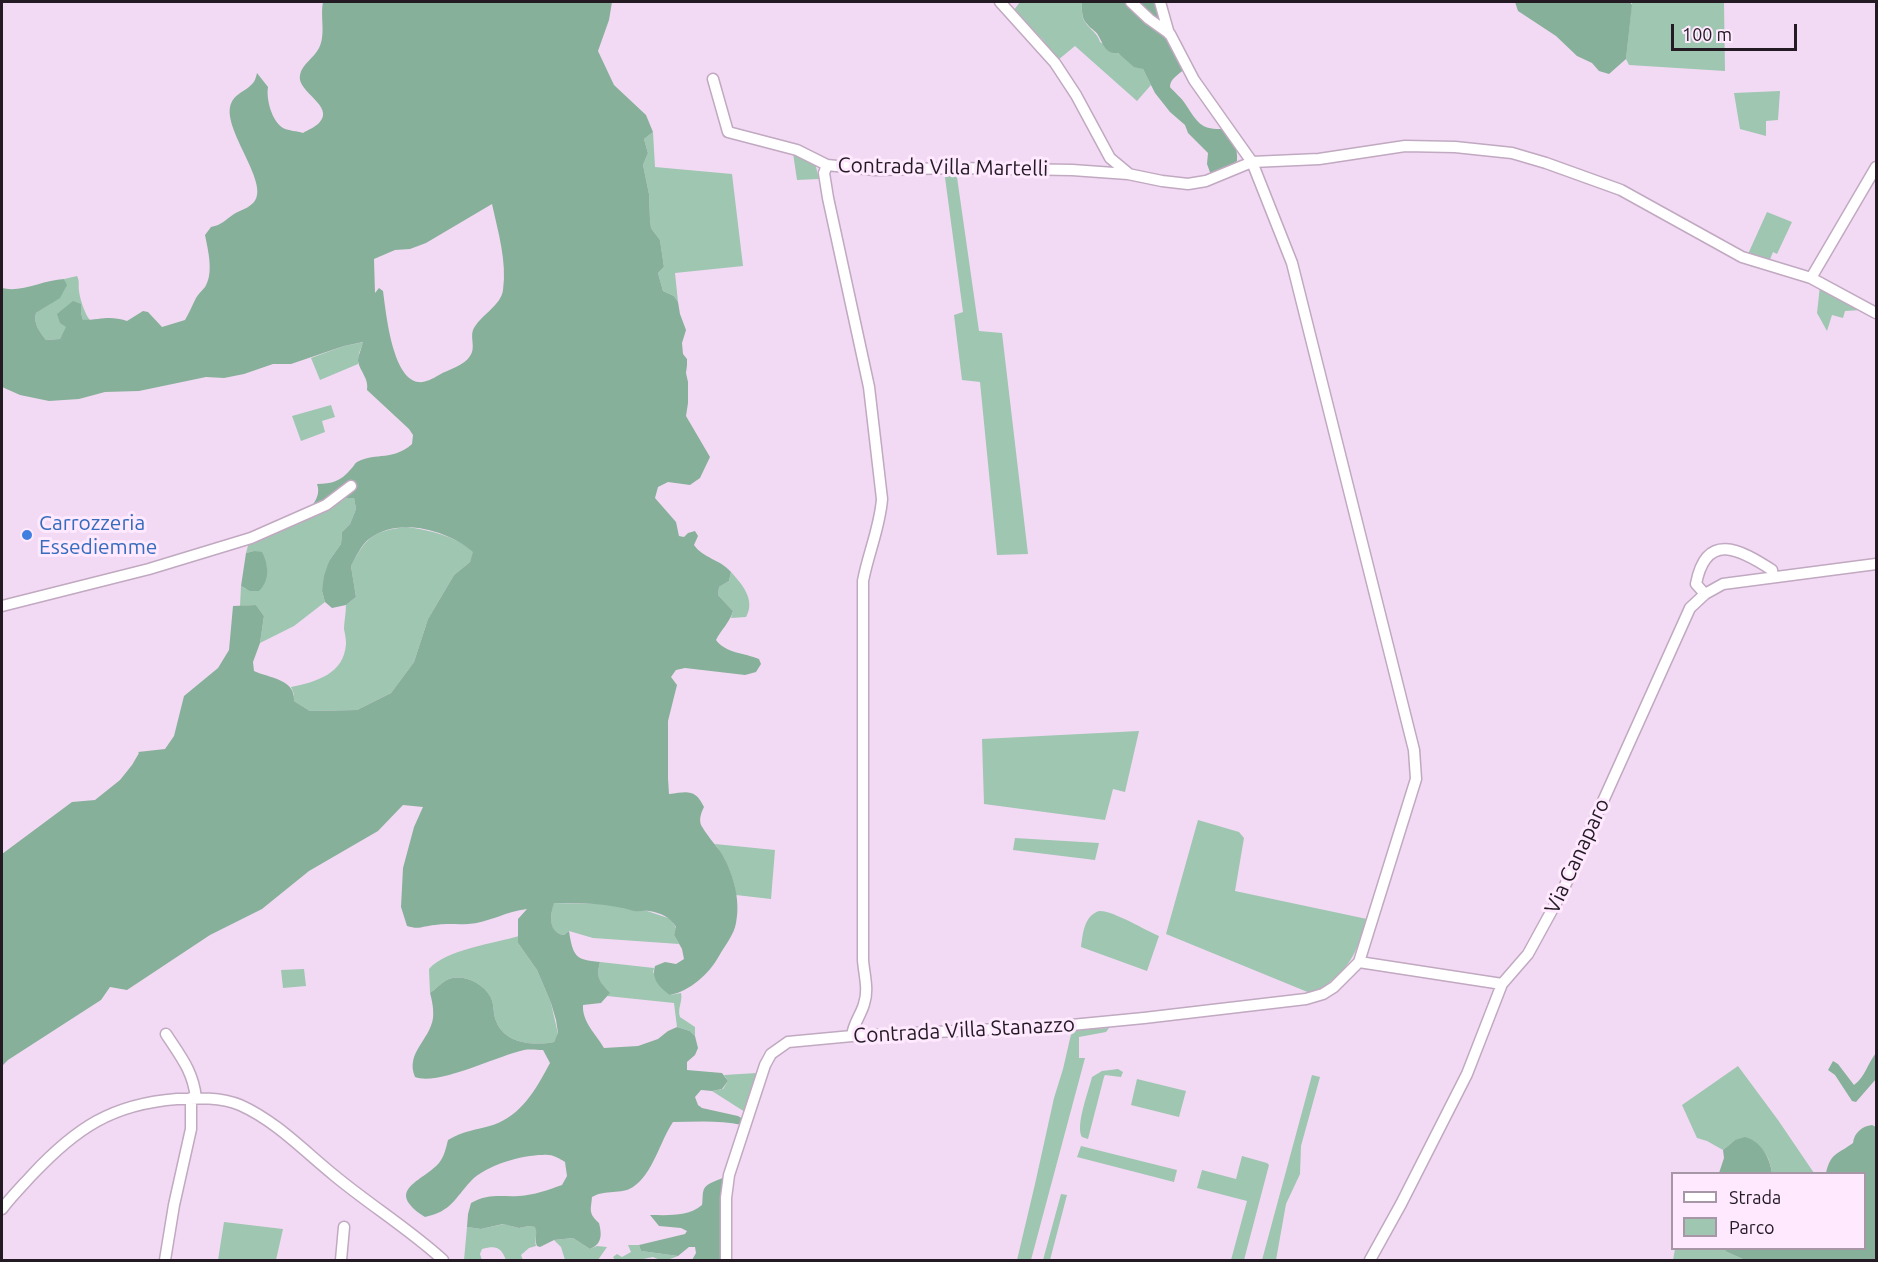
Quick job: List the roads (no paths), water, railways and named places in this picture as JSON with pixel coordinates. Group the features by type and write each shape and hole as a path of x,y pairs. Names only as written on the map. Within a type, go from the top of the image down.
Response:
{"street":[{"path":"1000,2 1055,63 1076,95 1110,158 1128,174"},
{"path":"1131,2 1170,34"},
{"path":"1160,2 1170,34 1194,80 1252,162 1292,263 1414,750 1416,778 1359,962 1502,984"},
{"name":"Contrada Villa Martelli","path":"713,79 728,132 797,150 827,165 875,170 953,168 1128,174 1188,184 1206,181 1252,162 1319,159 1406,146 1455,147 1512,153 1621,190 1742,257 1811,278 1876,312"},
{"path":"827,165 824,173 869,387 882,500 881,513 863,581 862,951 867,993 852,1036"},
{"path":"1811,278 1876,167"},
{"path":"2,606 149,569 251,538 326,505 351,486"},
{"path":"1705,594 1696,584 1697,575 1714,550 1742,551 1772,570 1773,577"},
{"name":"Via Canaparo","path":"1370,1260 1467,1074 1502,984 1528,954 1563,890 1690,608 1705,594 1723,584 1876,564"},
{"name":"Contrada Villa Stanazzo","path":"726,1260 726,1198 729,1175 765,1065 771,1054 788,1042 852,1036 1061,1026 1306,999 1323,994 1334,987 1359,962"},
{"path":"165,1260 174,1204 191,1129 194,1083 189,1070 166,1034"},
{"path":"2,1209 52,1154 71,1137 116,1111 156,1101 216,1099 238,1104 273,1124 336,1177 443,1260"},
{"path":"341,1260 344,1227"}],"place":[{"name":"Carrozzeria Essediemme","path":"27,535"}]}
